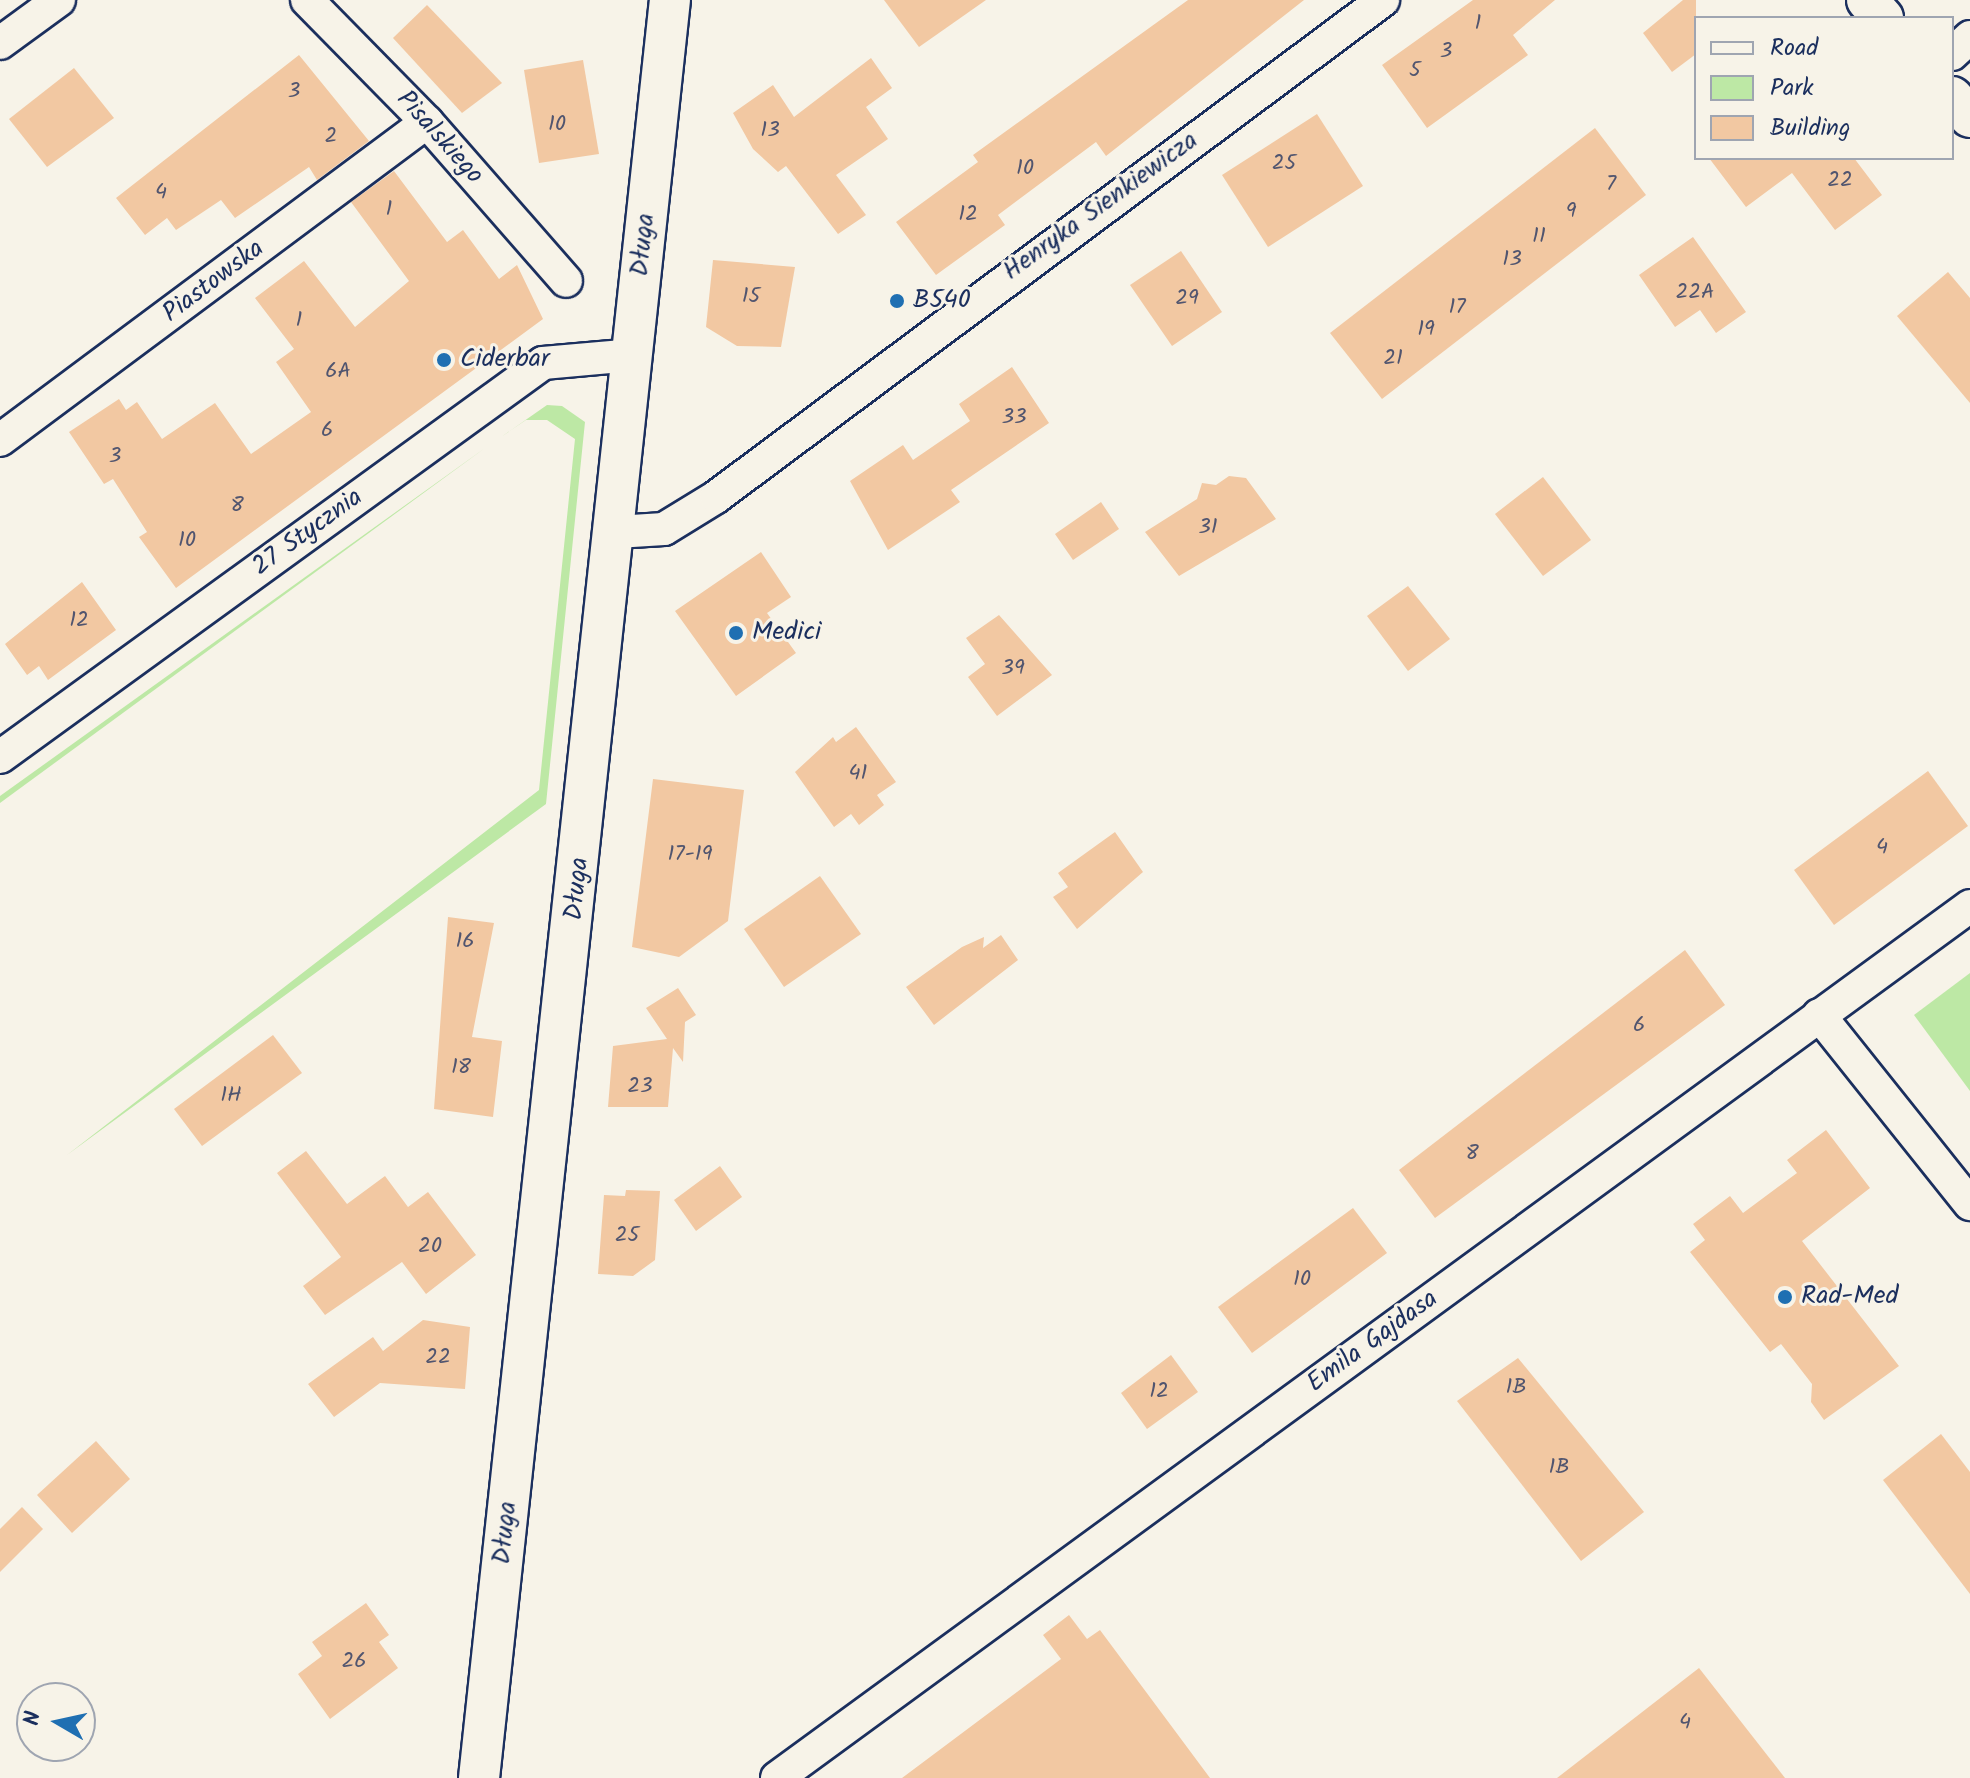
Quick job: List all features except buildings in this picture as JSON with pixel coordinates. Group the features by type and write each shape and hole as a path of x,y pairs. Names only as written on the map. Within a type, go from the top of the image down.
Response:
{"street":[{"path":"0,43 59,0"},
{"name":"Pisalskiego","path":"307,0 427,122 566,281"},
{"name":"Długa","path":"479,1778 616,532 670,0"},
{"name":"Henryka Sienkiewicza","path":"616,532 664,529 716,497 1383,0"},
{"path":"1867,0 1881,16"},
{"path":"1954,52 1970,37"},
{"path":"1954,99 1970,117"},
{"name":"Piastowska","path":"0,440 427,122"},
{"name":"27 Stycznia","path":"0,757 543,363 632,355"},
{"name":"Emila Gajdasa","path":"777,1778 1970,906"},
{"path":"1819,1015 1970,1204"}],"green space":[{"path":"547,405 562,406 585,422 546,804 67,1155 539,790 575,439 547,420 526,420 501,437"},
{"path":"485,448 0,803 0,796"},
{"path":"1970,973 1970,1091 1914,1015"}],"place":[{"name":"B540","path":"897,301"},
{"name":"Ciderbar","path":"444,360"},
{"name":"Medici","path":"736,633"},
{"name":"Rad-Med","path":"1785,1297"}]}
